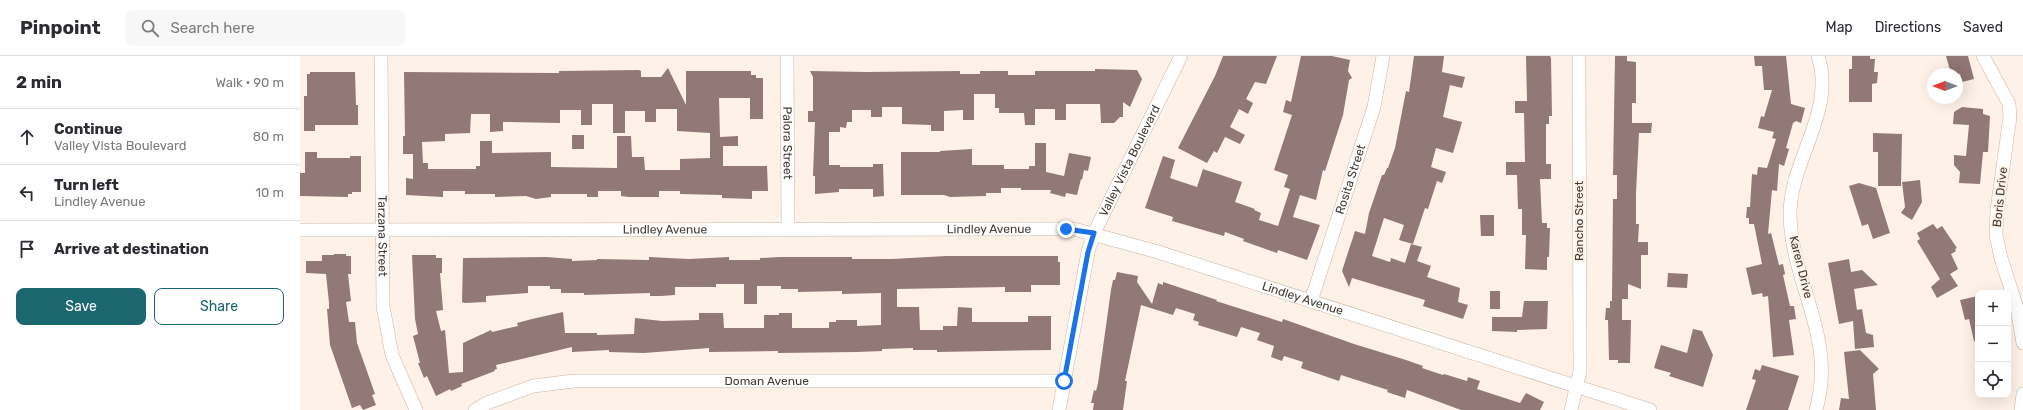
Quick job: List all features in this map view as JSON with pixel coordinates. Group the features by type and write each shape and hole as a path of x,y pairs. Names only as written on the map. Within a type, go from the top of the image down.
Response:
{"street":[{"name":"Tarzana Street","path":"381,56 381,230 383,306 392,355 416,410"},
{"name":"Palora Street","path":"787,56 788,229"},
{"name":"Valley Vista Boulevard","path":"1060,410 1088,252 1094,233 1181,56"},
{"name":"Rosita Street","path":"1311,301 1374,107 1383,56"},
{"name":"Rancho Street","path":"1577,386 1580,372 1579,56"},
{"name":"Karen Drive","path":"1816,410 1823,364 1819,335 1793,242 1790,214 1793,189 1817,120 1822,91 1821,66 1818,56"},
{"name":"Boris Drive","path":"1983,56 2009,104 2010,117 1996,210 1996,235 2001,258 2017,308 2023,343"},
{"name":"Lindley Avenue","path":"300,230 1066,229 1094,233 1650,410"},
{"name":"Doman Avenue","path":"475,410 487,403 533,386 574,381 1064,381"},
{"path":"1571,410 1577,386"},
{"path":"2021,410 2023,394"}],"building":[{"path":"1223,56 1277,56 1266,84 1255,82 1246,99 1253,103 1248,114 1239,109 1230,127 1245,135 1240,144 1225,137 1217,153 1214,151 1207,163 1178,148 1215,76"},
{"path":"1301,56 1332,56 1350,60 1348,71 1352,78 1349,80 1343,115 1325,171 1323,170 1316,200 1300,195 1293,217 1320,225 1307,260 1278,250 1277,253 1243,241 1244,239 1225,232 1224,236 1172,221 1173,217 1145,208 1163,156 1175,160 1170,178 1197,187 1203,169 1242,182 1235,202 1255,209 1254,210 1261,213 1259,220 1278,226 1290,189 1284,187 1288,175 1274,170 1292,115 1283,112 1286,100 1291,102"},
{"path":"1414,56 1444,56 1442,72 1465,77 1462,88 1450,85 1443,117 1462,122 1453,153 1436,148 1431,167 1446,172 1442,183 1437,181 1428,209 1425,208 1413,244 1399,240 1404,225 1384,218 1372,256 1390,262 1391,258 1405,263 1411,244 1422,247 1417,261 1431,266 1427,277 1460,288 1458,302 1468,305 1463,319 1423,306 1425,300 1352,278 1349,287 1342,271 1355,231 1365,234 1369,213 1382,175 1384,175 1388,168 1395,148 1406,91 1409,92"},
{"path":"1526,56 1550,56 1551,58 1552,116 1549,116 1549,124 1546,124 1546,164 1551,164 1551,179 1540,179 1542,223 1547,223 1547,228 1550,228 1547,270 1525,269 1526,235 1522,235 1522,209 1518,209 1517,175 1506,175 1506,162 1525,162 1524,113 1515,113 1515,101 1527,101"},
{"path":"1615,56 1627,56 1627,61 1636,62 1636,103 1632,103 1632,123 1652,123 1651,133 1639,133 1636,193 1636,224 1639,224 1638,242 1648,242 1648,255 1641,255 1641,289 1628,284 1628,299 1622,299 1622,320 1631,320 1630,363 1618,363 1618,360 1609,360 1608,320 1605,320 1606,308 1610,308 1610,301 1612,301 1613,199 1617,199 1617,175 1613,175"},
{"path":"1754,56 1786,56 1791,104 1805,108 1801,123 1796,121 1793,123 1786,148 1789,149 1784,166 1779,164 1777,191 1772,190 1768,234 1771,233 1779,265 1783,264 1785,274 1783,275 1790,306 1794,306 1796,319 1789,320 1794,355 1773,357 1768,296 1763,297 1762,293 1752,295 1746,268 1762,264 1754,224 1749,224 1749,218 1746,218 1747,207 1750,207 1752,174 1757,175 1758,167 1767,168 1776,139 1772,138 1774,132 1758,128 1761,116 1764,117 1772,90 1764,90 1762,66 1755,66"},
{"path":"1852,56 1870,56 1870,59 1875,59 1874,72 1878,72 1877,83 1872,84 1872,102 1849,102 1849,69 1852,69"},
{"path":"1946,56 1968,56 1974,79 1963,82 1963,68 1949,68"},
{"path":"668,68 686,105 686,71 751,71 751,75 756,75 756,78 763,78 763,119 750,119 750,98 719,98 720,137 738,136 738,146 723,146 723,166 767,166 768,191 752,191 752,199 722,198 722,195 680,194 680,191 659,191 659,197 629,197 621,196 621,191 598,191 598,197 587,197 587,194 551,194 551,197 536,199 526,196 495,197 495,194 465,194 465,191 443,191 443,197 406,195 406,178 413,179 413,154 403,154 403,136 405,136 404,72 559,73 559,71 639,70 641,71 641,77 661,77","holes":["592,104 613,104 613,133 625,133 625,111 645,111 645,122 656,122 656,109 677,109 677,131 710,133 710,158 680,159 680,170 645,170 644,157 632,157 631,136 617,136 617,168 551,167 551,152 492,153 492,141 480,141 480,166 476,166 476,169 428,169 428,163 423,163 422,142 445,141 445,134 470,133 471,114 490,114 490,132 503,131 503,122 560,123 560,110 581,110 581,125 592,125"]},
{"path":"1095,69 1137,70 1142,79 1130,107 1123,102 1123,117 1120,117 1114,123 1101,123 1100,104 1066,104 1066,120 1055,120 1055,109 1035,109 1035,125 1025,125 1024,113 999,113 999,108 995,108 995,94 974,94 974,120 963,120 963,110 944,111 944,131 931,131 931,125 902,124 902,107 882,107 882,117 871,117 871,110 852,110 852,122 847,122 846,128 840,127 840,132 829,132 829,165 840,165 840,167 873,167 873,164 883,164 884,196 873,197 873,189 839,189 839,192 815,194 815,176 813,176 815,122 808,122 808,111 813,111 813,77 810,71 960,71 960,74 980,74 980,71 1008,71 1008,75 1035,75 1035,71 1095,71"},
{"path":"310,72 355,72 358,125 315,125 315,131 304,131 304,96 307,96 307,74 310,74"},
{"path":"1962,107 1983,109 1983,114 1990,116 1988,152 1983,152 1980,184 1959,183 1960,172 1954,165 1954,155 1966,156 1969,125 1953,124 1954,112"},
{"path":"1873,133 1902,134 1901,186 1878,186 1878,152 1873,152"},
{"path":"572,135 584,135 584,149 572,149"},
{"path":"1035,143 1046,143 1046,172 1064,176 1069,153 1091,157 1088,171 1084,170 1077,195 1066,193 1065,197 1050,193 1051,190 1001,188 1001,193 986,193 986,196 950,197 944,195 901,195 901,152 940,152 972,149 972,165 1004,165 1004,169 1029,169 1029,166 1035,166"},
{"path":"305,152 317,152 317,158 350,158 350,156 361,156 361,192 352,192 352,194 348,194 348,197 300,196 300,173 305,173"},
{"path":"1920,180 1922,202 1912,220 1901,213 1905,207 1902,182"},
{"path":"1859,183 1876,188 1890,233 1873,239 1868,224 1862,226 1849,186"},
{"path":"1480,215 1494,215 1494,236 1481,236"},
{"path":"1933,224 1937,229 1942,226 1957,248 1955,249 1956,251 1951,254 1958,269 1950,274 1958,286 1937,298 1931,287 1940,279 1917,241 1920,239 1917,233"},
{"path":"346,254 346,256 351,256 351,274 348,274 351,301 346,302 349,322 355,322 357,343 375,394 372,395 376,405 363,410 360,405 352,408 330,345 327,309 329,309 329,303 326,274 306,273 306,261 322,261 322,255"},
{"path":"412,255 436,255 436,258 442,258 442,273 440,273 443,310 436,311 441,331 445,330 449,373 463,372 463,343 491,330 492,332 518,326 517,323 563,312 565,333 597,333 597,335 634,334 635,318 662,321 699,320 699,313 723,313 724,328 764,328 764,315 779,315 779,313 792,313 792,328 829,328 829,322 836,322 836,320 857,320 857,326 881,325 881,293 842,294 842,291 798,292 798,289 781,289 781,286 757,286 757,304 744,304 744,284 716,284 716,287 675,287 675,295 661,296 650,296 650,293 584,295 584,293 561,293 561,289 550,289 550,286 528,286 528,293 486,296 486,302 465,303 462,302 463,258 546,257 572,259 572,261 597,259 649,260 649,257 689,259 729,257 729,260 760,260 760,258 780,257 852,257 852,259 892,259 946,256 1058,256 1058,262 1060,262 1060,285 1031,285 1031,292 1005,292 1005,287 897,289 897,307 919,307 920,330 943,330 943,326 957,326 958,307 972,308 972,322 1028,322 1028,316 1051,316 1051,350 937,352 937,350 913,350 913,348 882,349 882,351 857,352 778,353 778,351 709,352 709,348 644,353 609,352 609,350 572,352 572,347 496,365 497,369 494,370 495,371 461,384 462,386 451,391 450,389 436,396 427,376 424,378 418,363 420,363 413,336 418,334 415,319"},
{"path":"1849,259 1851,272 1862,270 1878,285 1854,289 1857,310 1862,309 1866,333 1873,335 1874,347 1855,349 1853,321 1839,324 1828,263"},
{"path":"1117,272 1138,276 1137,282 1152,304 1158,283 1163,285 1163,282 1282,322 1283,319 1354,344 1406,360 1423,366 1422,368 1443,375 1444,374 1467,381 1468,377 1480,381 1477,389 1520,403 1526,393 1544,402 1540,410 1461,410 1407,390 1405,398 1387,392 1388,390 1341,375 1339,381 1301,368 1303,362 1284,356 1282,361 1271,357 1274,346 1257,340 1260,333 1241,327 1237,337 1198,325 1199,322 1193,320 1195,314 1176,308 1173,315 1141,305 1125,381 1127,381 1123,410 1093,410 1094,403 1091,403 1094,390 1096,391 1098,383 1111,290 1113,280 1115,280"},
{"path":"1668,273 1688,274 1687,288 1667,287"},
{"path":"1490,291 1500,291 1500,309 1490,309"},
{"path":"1975,297 1975,341 1969,319 1965,320 1960,300"},
{"path":"1524,301 1548,301 1547,329 1517,330 1517,332 1492,331 1492,317 1522,317"},
{"path":"1693,329 1702,331 1713,355 1703,387 1669,376 1671,373 1654,368 1661,345 1687,353"},
{"path":"1860,350 1879,369 1873,374 1876,410 1839,410 1841,398 1849,399 1844,352"},
{"path":"1762,365 1799,376 1788,410 1746,410 1756,380 1752,379 1755,369 1760,371"}],"route":[{"path":"1064,381 1088,252 1094,233 1066,229"}]}
